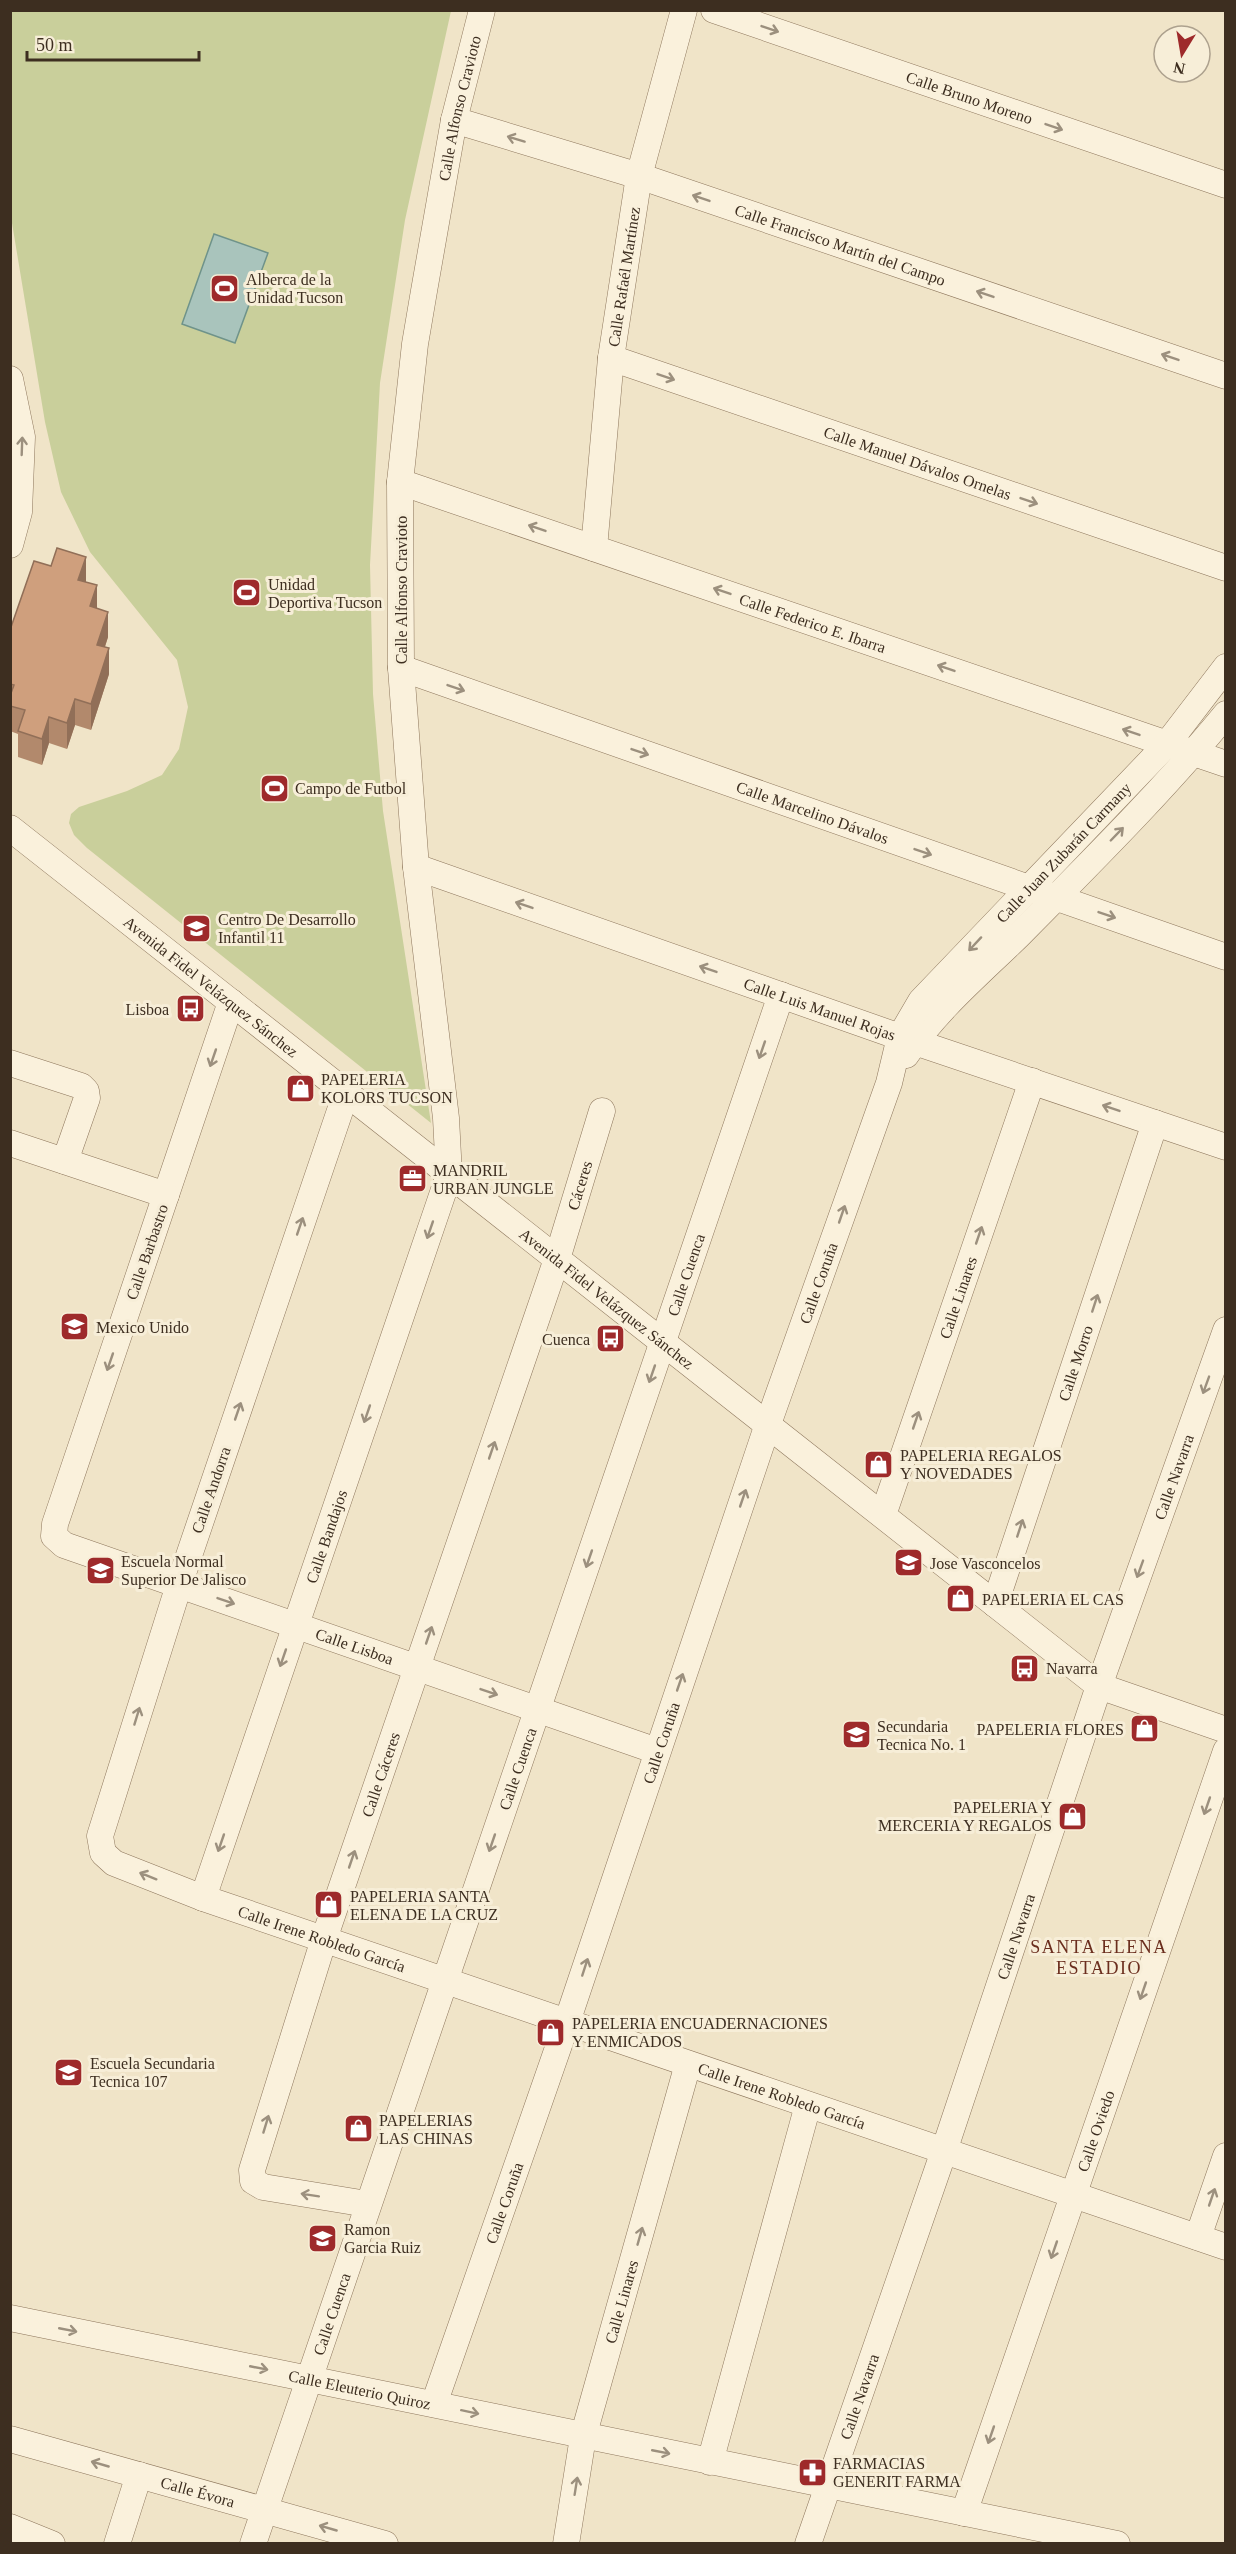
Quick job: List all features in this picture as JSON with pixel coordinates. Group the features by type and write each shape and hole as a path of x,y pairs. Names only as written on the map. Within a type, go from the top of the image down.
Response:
{"street":[{"name":"Calle Alfonso Cravioto","path":"449,1174 446,1118 416,867 401,668 400,482 414,344 454,120 482,10"},
{"name":"Calle Rafaél Martínez","path":"594,548 610,358 639,176 684,10"},
{"name":"Calle Bruno Moreno","path":"714,10 1226,185"},
{"name":"Calle Francisco Martín del Campo","path":"454,120 639,176 1226,376"},
{"name":"Calle Manuel Dávalos Ornelas","path":"610,358 1226,568"},
{"path":"10,379 22,436 19,512 10,545"},
{"name":"Calle Federico E. Ibarra","path":"400,482 1226,764"},
{"name":"Calle Marcelino Dávalos","path":"401,668 1226,957"},
{"name":"Calle Juan Zubarán Carmany","path":"908,1039 921,1001 1167,744 1226,668"},
{"name":"Calle Juan Zubarán Carmany","path":"908,1039 939,1014 1056,898 1194,753 1226,714"},
{"name":"Avenida Fidel Velázquez Sánchez","path":"10,828 1099,1686 1226,1730"},
{"name":"Calle Luis Manuel Rojas","path":"416,867 908,1039 1226,1147"},
{"name":"Calle Cuenca","path":"253,2544 308,2377 781,995"},
{"name":"Calle Barbastro","path":"54,1536 55,1524 231,1002"},
{"name":"Calle Coruña","path":"434,2404 567,2022 768,1424 889,1083 908,1039"},
{"path":"10,1063 81,1086 86,1091 87,1098 66,1161"},
{"name":"Calle Linares","path":"883,1515 1032,1081"},
{"name":"Calle Andorra","path":"203,1898 114,1863 103,1853 100,1836 179,1585 346,1093"},
{"name":"Cáceres","path":"557,1259 602,1111"},
{"name":"Calle Morro","path":"995,1604 1155,1123"},
{"path":"10,1143 166,1195"},
{"name":"Calle Bandajos","path":"203,1898 449,1174"},
{"name":"Calle Cáceres","path":"367,2204 263,2187 253,2181 252,2170 324,1940 557,1259"},
{"name":"Calle Navarra","path":"808,2544 944,2151 1099,1686 1226,1330"},
{"name":"Calle Lisboa","path":"54,1536 64,1545 657,1750"},
{"name":"Calle Oviedo","path":"964,2513 1226,1751"},
{"name":"Calle Irene Robledo García","path":"203,1898 1226,2247"},
{"name":"Calle Linares","path":"567,2544 584,2437 688,2064"},
{"path":"710,2462 808,2104"},
{"path":"1198,2237 1226,2157"},
{"name":"Calle Eleuterio Quiroz","path":"10,2318 308,2377 584,2437 1117,2544"},
{"name":"Calle Évora","path":"10,2439 385,2544"},
{"path":"117,2544 139,2475"},
{"path":"10,2527 52,2544"}],"green space":[{"name":"Unidad Deportiva Tucson","path":"10,11 451,11 405,220 380,383 370,565 373,694 383,811 431,1123 87,848 74,835 69,823 71,814 79,807 127,791 162,775 179,749 188,707 177,660 90,552 61,492 45,422 11,217"}],"water":[{"name":"Alberca de la Unidad Tucson","path":"214,234 268,253 235,343 182,324"}],"building":[{"path":"57,548 86,557 78,580 97,585 90,606 108,612 97,645 109,648 91,704 75,699 67,723 49,717 42,739 18,731 25,710 10,706 10,696 14,685 10,684 10,630 34,561 51,566"}],"place":[{"name":"Alberca de la Unidad Tucson","path":"225,288"},
{"name":"Unidad Deportiva Tucson","path":"247,593"},
{"name":"Campo de Futbol","path":"274,788"},
{"name":"Centro De Desarrollo Infantil 11","path":"197,928"},
{"name":"Lisboa","path":"190,1009"},
{"name":"PAPELERIA KOLORS TUCSON","path":"300,1088"},
{"name":"MANDRIL URBAN JUNGLE","path":"412,1179"},
{"name":"Mexico Unido","path":"75,1327"},
{"name":"Cuenca","path":"611,1339"},
{"name":"PAPELERIA REGALOS Y NOVEDADES","path":"879,1464"},
{"name":"Jose Vasconcelos","path":"909,1563"},
{"name":"Escuela Normal Superior De Jalisco","path":"100,1570"},
{"name":"PAPELERIA EL CAS","path":"961,1599"},
{"name":"Navarra","path":"1025,1668"},
{"name":"PAPELERIA FLORES","path":"1145,1729"},
{"name":"Secundaria Tecnica No. 1","path":"856,1735"},
{"name":"PAPELERIA Y MERCERIA Y REGALOS","path":"1073,1816"},
{"name":"PAPELERIA SANTA ELENA DE LA CRUZ","path":"329,1905"},
{"name":"PAPELERIA ENCUADERNACIONES Y ENMICADOS","path":"551,2032"},
{"name":"Escuela Secundaria Tecnica 107","path":"69,2072"},
{"name":"PAPELERIAS LAS CHINAS","path":"358,2129"},
{"name":"Ramon Garcia Ruiz","path":"323,2238"},
{"name":"FARMACIAS GENERIT FARMA","path":"812,2472"}],"district":[{"name":"SANTA ELENA ESTADIO","path":"1099,1957"}]}
